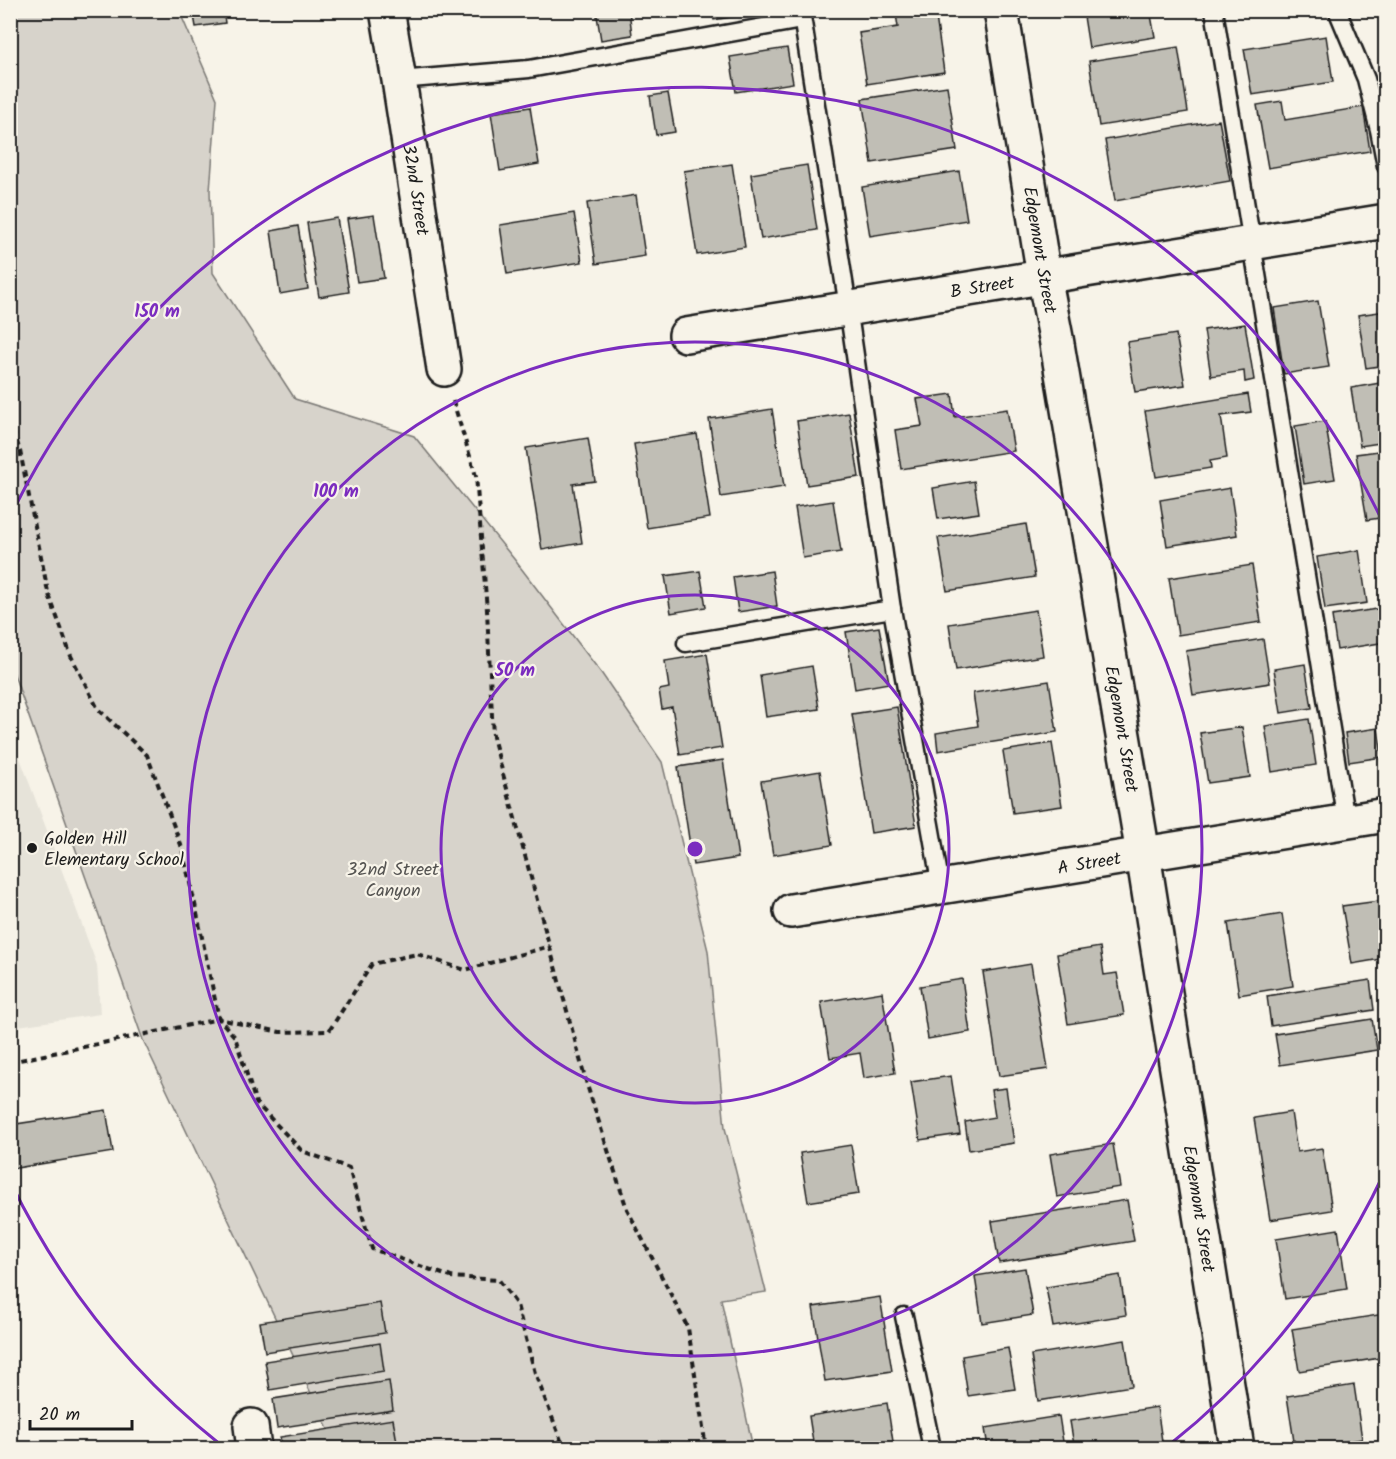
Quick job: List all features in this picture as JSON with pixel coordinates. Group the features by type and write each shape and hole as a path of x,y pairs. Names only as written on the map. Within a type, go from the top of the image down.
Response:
{"street":[{"name":"32nd Street","path":"387,10 444,369"},
{"name":"Edgemont Street","path":"1001,10 1143,854 1237,1449"},
{"name":"B Street","path":"686,335 1386,221"},
{"name":"A Street","path":"791,910 1386,815"}],"lane":[{"path":"1214,10 1346,821"},
{"path":"1337,10 1366,79 1386,166"},
{"path":"399,80 528,69 802,15 892,609 941,887"},
{"path":"686,644 892,609"},
{"path":"904,1316 932,1449"}],"path":[{"path":"444,369 476,476 493,737 587,1085 627,1209 688,1328 706,1449"},
{"path":"10,421 20,451 48,592 71,656 98,709 147,755 181,845 219,1019 236,1037 256,1103 302,1151 349,1168 372,1249 451,1277 499,1280 517,1305 535,1373 564,1449"},
{"path":"10,1062 219,1019 280,1032 329,1031 372,964 417,954 465,970 550,946"}],"shaded area":[{"name":"Golden Hill Elementary School","path":"10,731 97,965 100,1014 11,1027"}],"green space":[{"name":"32nd Street Canyon","path":"176,10 181,15 217,99 210,191 213,273 295,399 414,436 514,559 602,674 662,762 708,951 725,1128 766,1292 721,1299 753,1448 337,1448 143,1040 11,666 10,11"}],"building":[{"path":"193,10 223,10 225,23 196,27"},
{"path":"596,10 629,10 632,35 601,40"},
{"path":"712,10 773,10 714,20"},
{"path":"917,10 935,10 944,72 867,84 859,33 898,27 896,14"},
{"path":"1083,10 1150,10 1155,37 1089,48"},
{"path":"1326,36 1333,82 1252,95 1244,49"},
{"path":"1178,47 1188,112 1099,126 1089,61"},
{"path":"787,48 793,83 736,92 730,57"},
{"path":"947,86 957,150 872,163 862,99"},
{"path":"668,93 675,132 656,135 650,96"},
{"path":"1282,101 1285,120 1363,107 1370,151 1268,168 1257,105"},
{"path":"530,107 539,164 500,171 491,113"},
{"path":"1219,120 1230,181 1115,201 1105,140"},
{"path":"732,164 745,247 697,255 684,171"},
{"path":"807,165 817,230 761,239 751,174"},
{"path":"959,171 967,220 870,236 862,187"},
{"path":"636,195 645,256 596,264 587,203"},
{"path":"574,213 582,262 507,274 500,225"},
{"path":"374,215 384,278 357,282 347,219"},
{"path":"337,218 349,292 319,297 307,223"},
{"path":"298,226 308,289 280,294 271,231"},
{"path":"1318,301 1329,367 1284,374 1274,308"},
{"path":"1386,311 1386,365 1366,368 1358,315"},
{"path":"1245,324 1254,380 1245,382 1244,371 1211,376 1204,330"},
{"path":"1176,334 1185,385 1135,392 1127,342"},
{"path":"1386,382 1386,442 1360,446 1351,388"},
{"path":"952,394 955,417 1007,409 1014,451 901,469 895,430 922,426 917,399"},
{"path":"1248,394 1251,412 1221,416 1227,458 1210,461 1211,468 1156,477 1145,411"},
{"path":"772,409 784,487 721,497 709,419"},
{"path":"849,413 859,477 807,485 797,421"},
{"path":"1325,421 1335,479 1304,484 1295,426"},
{"path":"697,434 710,518 647,528 634,444"},
{"path":"588,438 595,481 573,484 582,543 542,550 526,448"},
{"path":"1386,450 1386,517 1367,520 1356,454"},
{"path":"974,481 979,513 938,519 933,488"},
{"path":"1230,488 1237,535 1167,546 1160,500"},
{"path":"833,501 841,552 803,558 795,507"},
{"path":"1026,524 1035,577 947,591 938,538"},
{"path":"1359,550 1367,603 1325,609 1317,557"},
{"path":"1252,565 1261,622 1178,635 1169,578"},
{"path":"700,571 706,607 671,613 665,576"},
{"path":"772,571 777,606 738,612 733,577"},
{"path":"1383,608 1386,642 1337,650 1332,616"},
{"path":"1036,610 1043,656 956,670 949,624"},
{"path":"879,627 889,683 855,689 846,632"},
{"path":"1263,639 1270,683 1193,695 1186,651"},
{"path":"707,654 722,748 680,755 672,707 662,709 659,690 669,688 665,661"},
{"path":"1305,664 1312,708 1281,713 1274,669"},
{"path":"812,666 819,709 766,717 760,675"},
{"path":"1049,681 1057,732 938,751 936,733 978,726 973,693"},
{"path":"897,707 916,826 871,833 852,714"},
{"path":"1309,719 1316,765 1272,772 1265,726"},
{"path":"1242,727 1250,777 1208,783 1200,733"},
{"path":"1378,728 1382,757 1349,762 1345,733"},
{"path":"1052,743 1062,806 1013,813 1003,751"},
{"path":"723,760 738,858 693,865 678,767"},
{"path":"820,771 832,845 773,855 761,781"},
{"path":"1386,900 1386,958 1352,964 1342,906"},
{"path":"1282,914 1293,986 1239,995 1228,923"},
{"path":"10,944 17,987 10,988"},
{"path":"1100,947 1104,975 1117,973 1124,1015 1068,1024 1057,954"},
{"path":"1031,964 1048,1069 999,1076 983,972"},
{"path":"962,979 970,1032 928,1039 920,986"},
{"path":"1370,980 1374,1010 1271,1026 1267,996"},
{"path":"882,992 895,1073 864,1078 860,1053 830,1058 821,1002"},
{"path":"1372,1019 1377,1050 1280,1065 1275,1034"},
{"path":"951,1076 960,1134 920,1140 911,1082"},
{"path":"1006,1088 1014,1143 969,1150 965,1122 995,1117 991,1090"},
{"path":"106,1110 113,1152 10,1169 10,1125"},
{"path":"1291,1112 1297,1152 1322,1148 1332,1210 1270,1220 1254,1118"},
{"path":"1113,1144 1120,1187 1057,1197 1050,1154"},
{"path":"851,1145 859,1194 808,1202 800,1153"},
{"path":"1127,1200 1134,1241 999,1263 992,1221"},
{"path":"1338,1229 1347,1289 1285,1299 1276,1239"},
{"path":"1025,1268 1033,1315 982,1323 975,1276"},
{"path":"1120,1275 1126,1315 1053,1327 1046,1287"},
{"path":"880,1297 892,1371 825,1381 813,1307"},
{"path":"380,1303 385,1333 265,1352 260,1322"},
{"path":"1384,1314 1386,1357 1299,1371 1292,1329"},
{"path":"1125,1340 1132,1386 1038,1401 1031,1355"},
{"path":"380,1343 384,1371 270,1390 265,1361"},
{"path":"1008,1348 1015,1389 968,1396 962,1356"},
{"path":"389,1381 393,1410 277,1428 273,1399"},
{"path":"1354,1385 1362,1439 1295,1448 1287,1396"},
{"path":"887,1403 894,1448 814,1448 809,1416"},
{"path":"1157,1407 1163,1448 1095,1448 1094,1442 1074,1445 1070,1421"},
{"path":"1059,1416 1064,1448 988,1448 985,1428"},
{"path":"393,1419 398,1448 282,1448 280,1437"}],"place":[{"name":"Golden Hill Elementary School","path":"32,848"}]}
